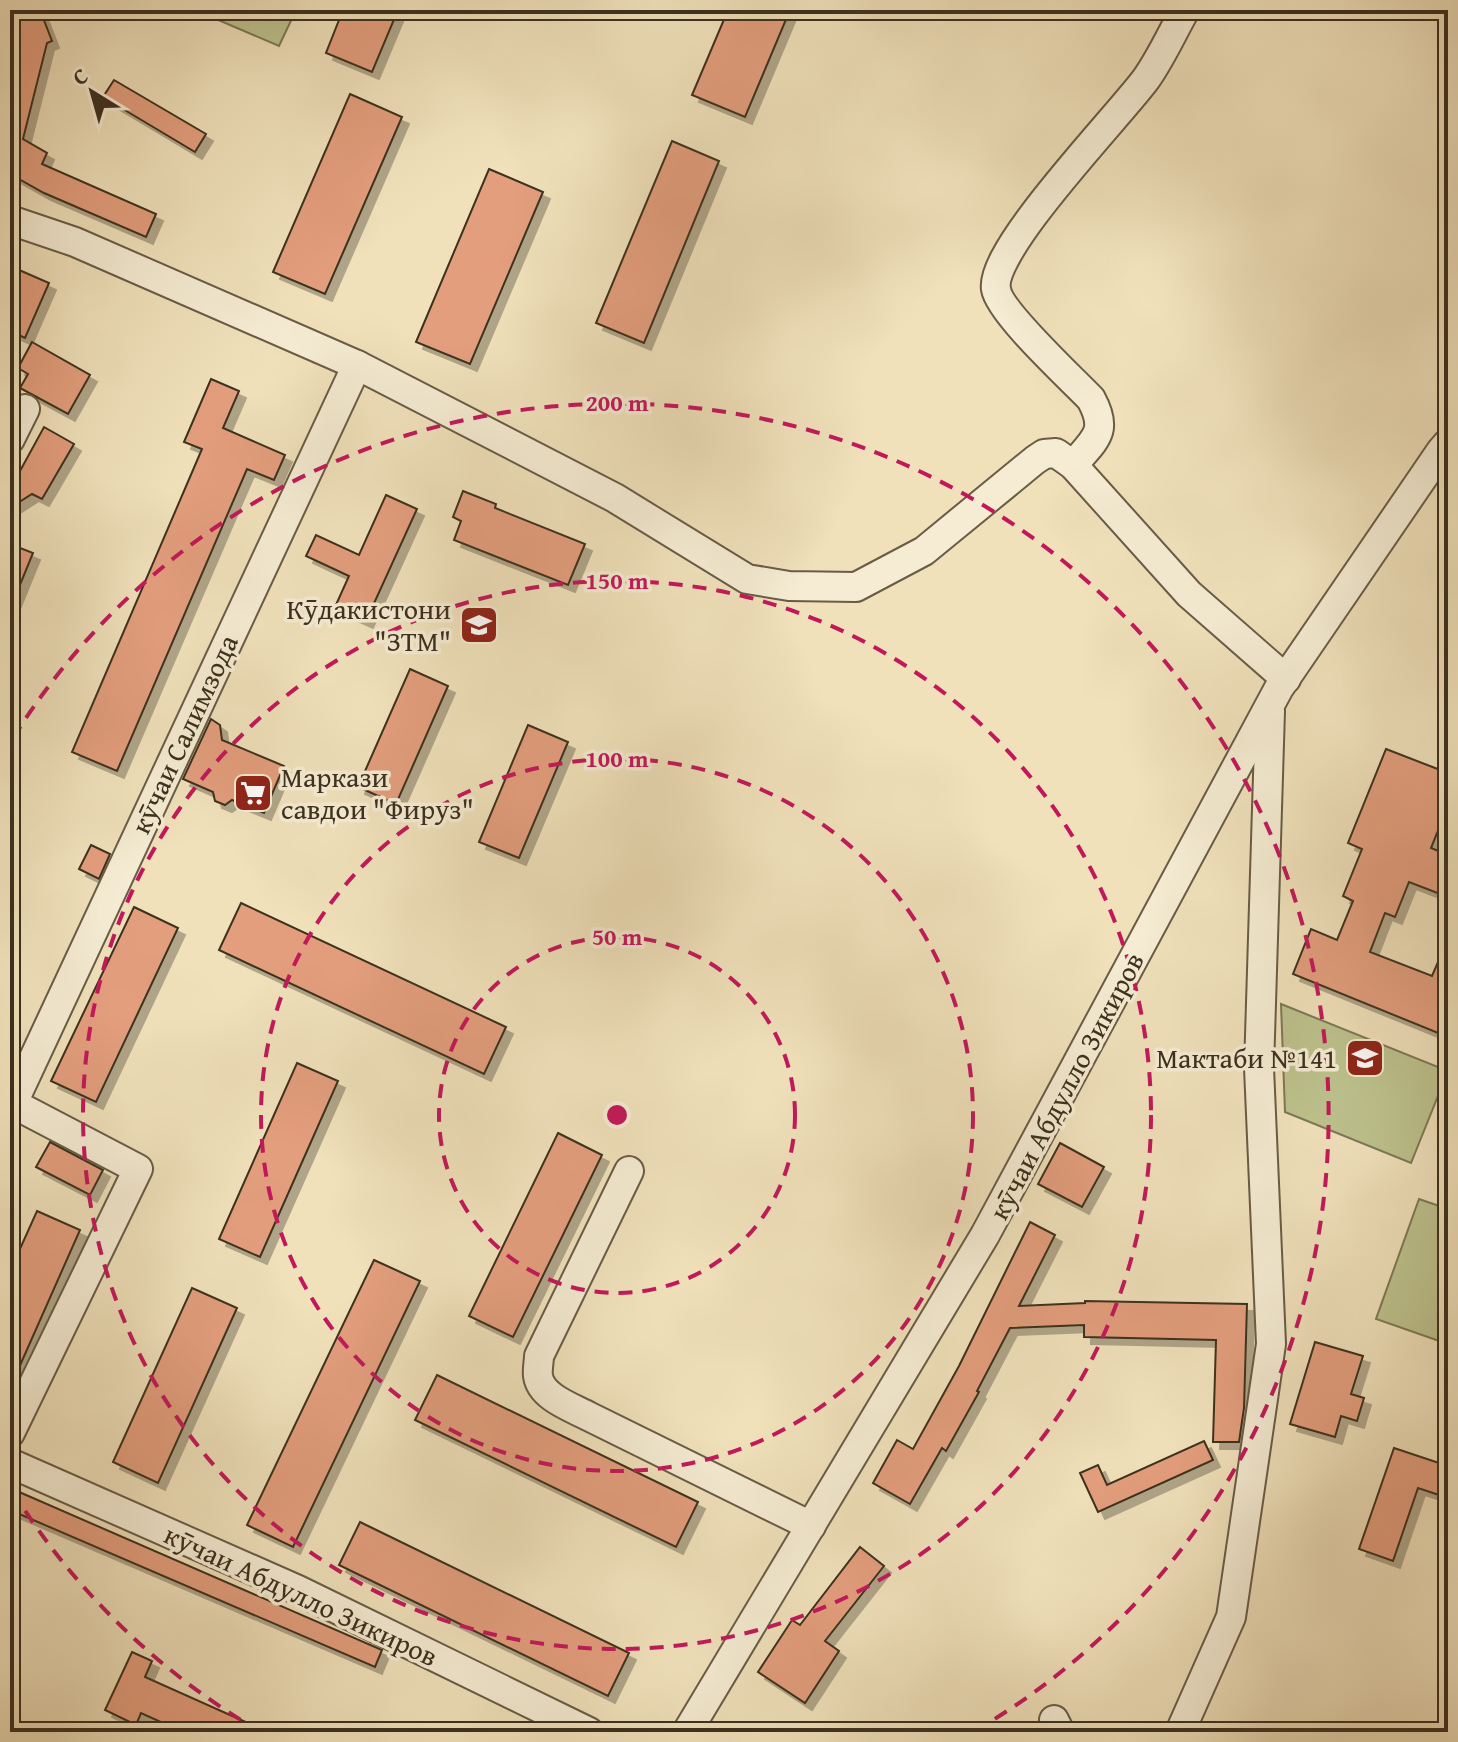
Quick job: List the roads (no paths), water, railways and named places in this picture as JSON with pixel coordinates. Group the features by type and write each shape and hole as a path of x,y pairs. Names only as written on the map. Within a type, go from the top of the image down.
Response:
{"street":[{"path":"1073,465 1097,436 1101,428 1100,417 1091,399 1005,308 995,289 1000,263 1027,224 1146,78 1185,10"},
{"path":"10,220 75,242 357,365 615,498 747,579 789,586 856,587 924,551 1044,454 1056,453 1073,465 1189,594 1286,679"},
{"name":"кӯчаи Салимзода","path":"10,1433 138,1169 12,1102 357,365"},
{"path":"10,439 25,409"},
{"name":"кӯчаи Абдулло Зикиров","path":"687,1732 985,1235 1270,705 1448,443"},
{"path":"1180,1732 1231,1617 1271,1344 1259,1068 1270,705"},
{"path":"629,1171 539,1356 538,1376 543,1387 555,1399 811,1526"},
{"name":"кӯчаи Абдулло Зикиров","path":"10,1463 298,1590 589,1732"}],"place":[{"name":"Кӯдакистони \"ЗТМ\"","path":"479,625"},
{"name":"Маркази савдои \"Фируз\"","path":"253,793"},
{"name":"Мактаби №141","path":"1365,1058"}]}
